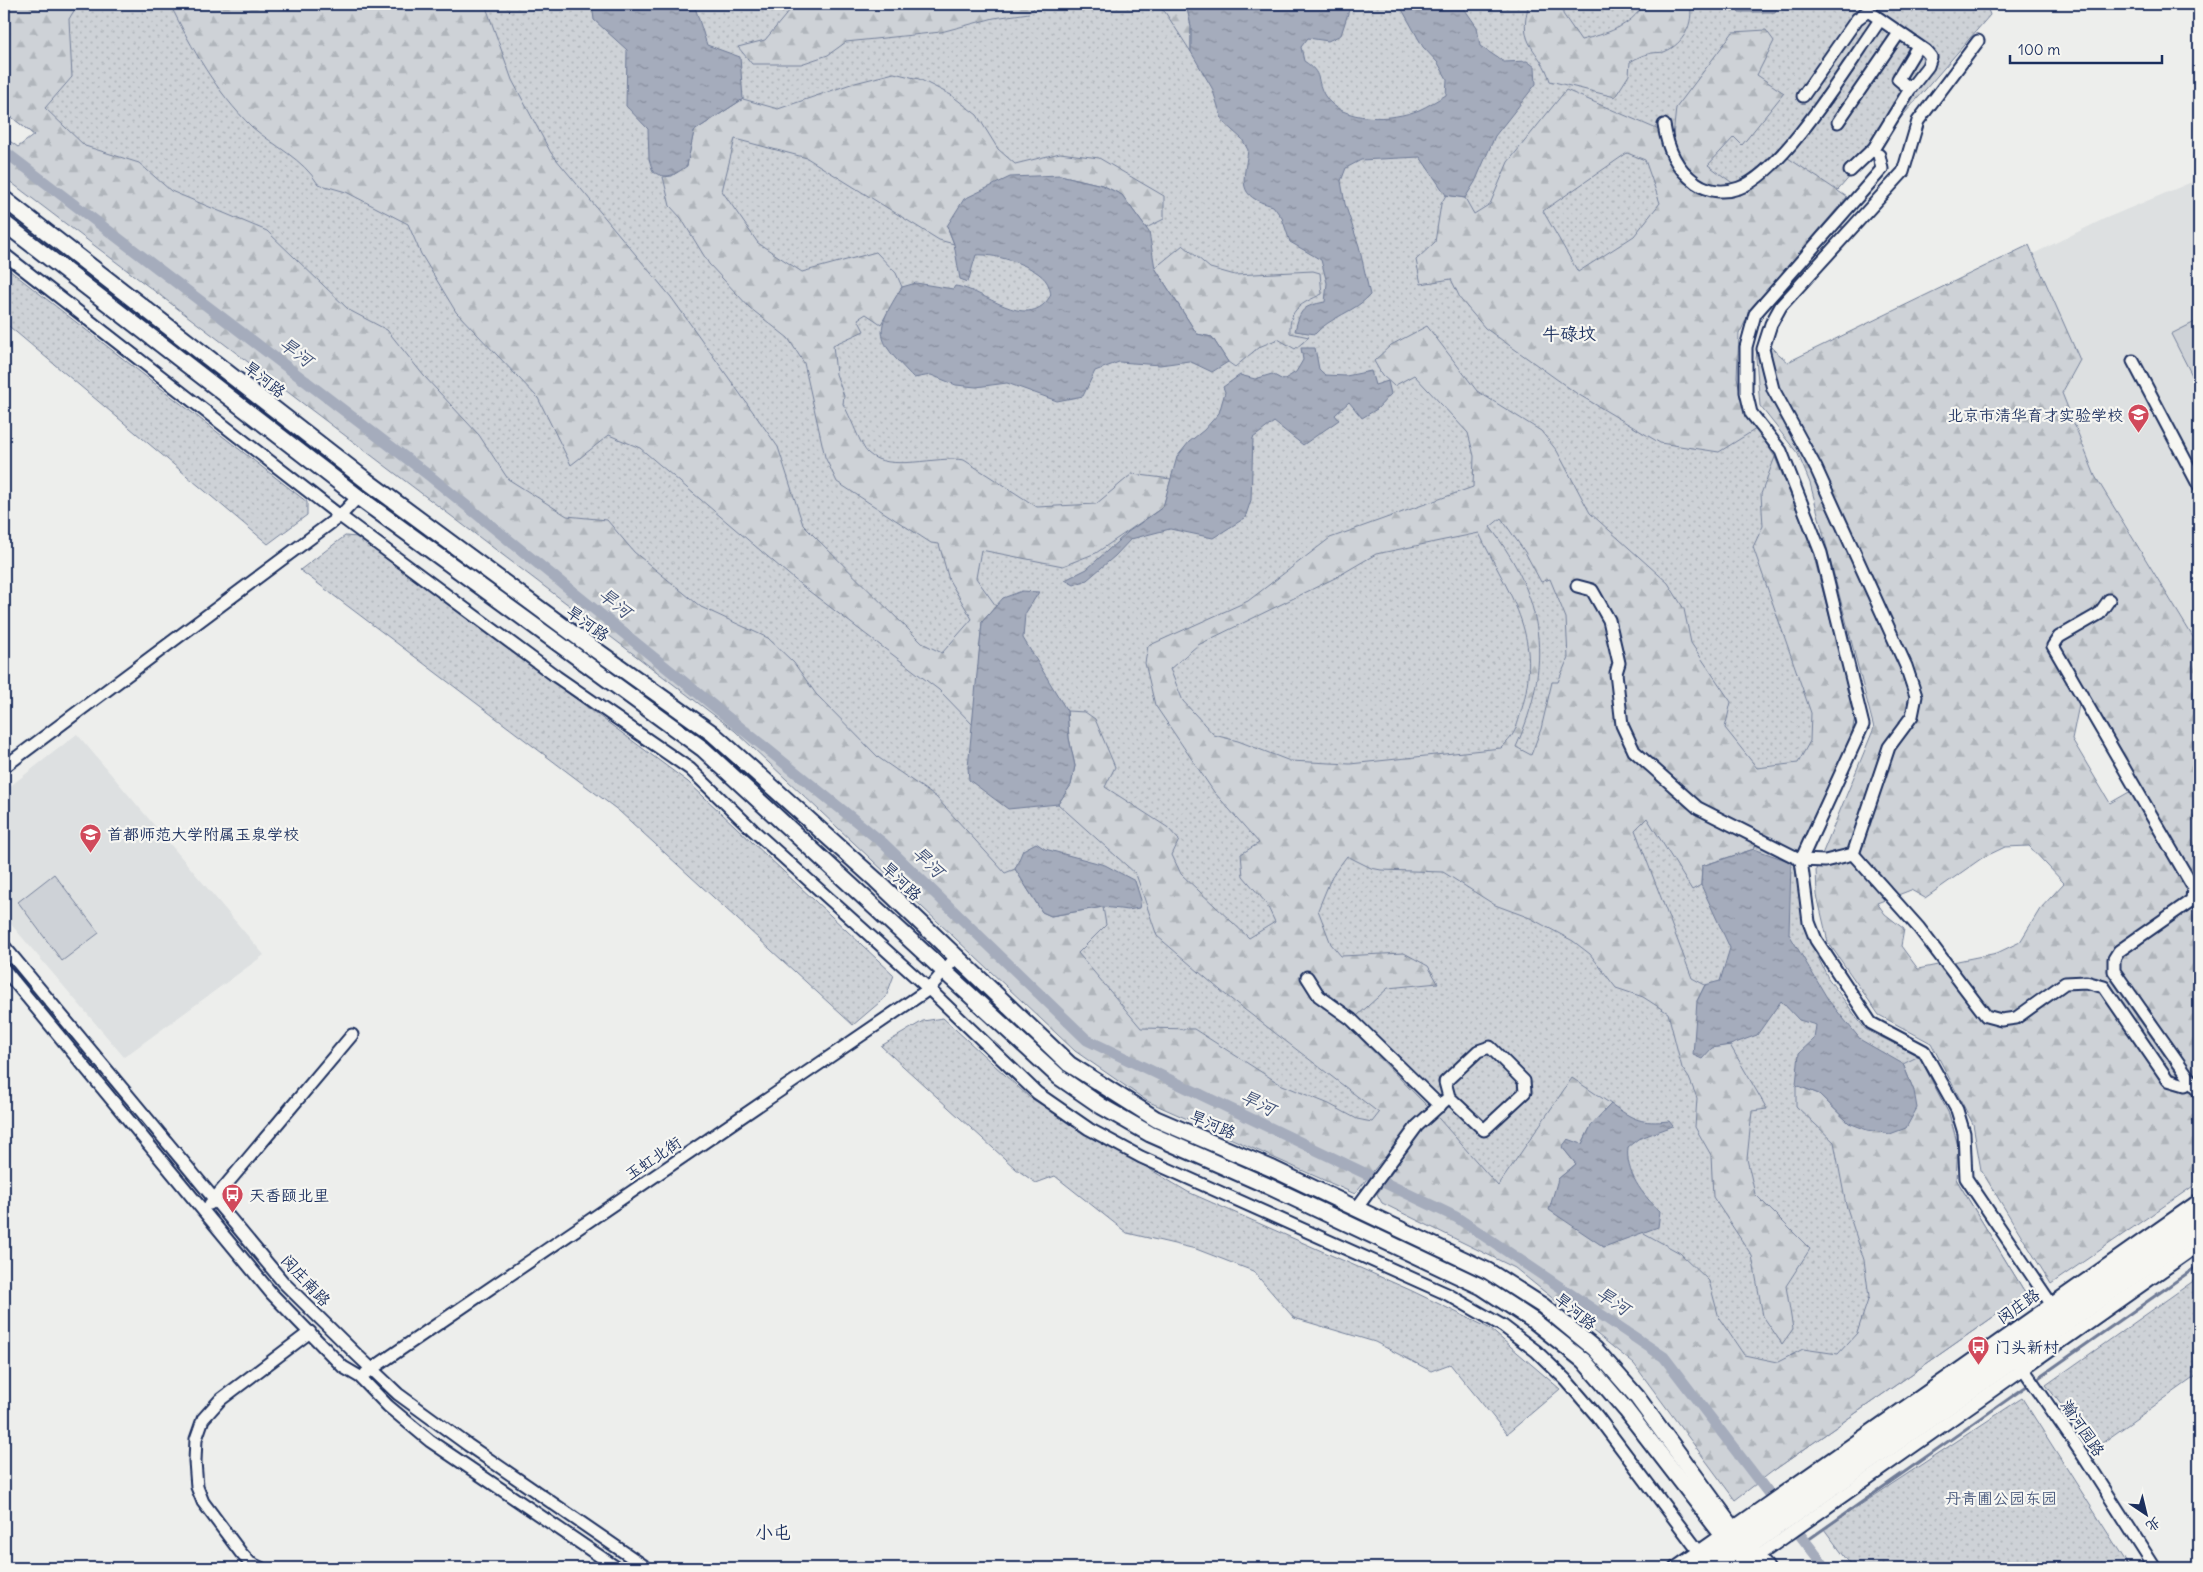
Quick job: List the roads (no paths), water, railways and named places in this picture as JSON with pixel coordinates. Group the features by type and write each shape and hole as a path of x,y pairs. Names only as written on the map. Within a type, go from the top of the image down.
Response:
{"main road":[{"name":"旱河路","path":"4,200 439,535 712,733 876,880 1050,1048 1069,1064 1156,1119 1359,1204 1488,1271 1543,1306 1595,1349 1637,1397 1742,1552"},
{"name":"旱河路","path":"4,223 358,497 703,749 1039,1060 1101,1106 1150,1134 1268,1186 1482,1287 1534,1320 1584,1362 1626,1410 1742,1552"},
{"path":"286,441 298,427"},
{"path":"428,549 439,535"},
{"path":"1039,1060 1050,1048"},
{"name":"闵庄路","path":"1794,1507 2054,1309 2199,1214"},
{"path":"1705,1562 1742,1552 1764,1528 1794,1507 2026,1373 2199,1230"}],"street":[{"path":"1803,96 1857,19 1868,11 1926,51 1931,58 1928,66 1910,89 1874,148 1850,171"},
{"path":"1664,125 1667,147 1682,173 1701,186 1721,192 1740,188 1762,174 1783,154 1880,20"},
{"path":"1838,122 1899,33"},
{"path":"1853,854 1889,747 1912,716 1916,696 1906,666 1816,468 1773,389 1763,349 1771,324 1782,306 1903,172 1918,122 1978,41"},
{"path":"1910,89 1898,79 1918,46"},
{"path":"1879,155 1882,169 1755,314 1746,347 1746,392 1751,413 1781,452 1821,552 1863,725 1801,860 1809,922 1816,940 1871,1023 1924,1051 1957,1110 1964,1133 1966,1178 2054,1309 2026,1373"},
{"path":"4,254 340,516 558,677 690,769 753,830 929,989 1037,1094 1089,1129 1141,1157 1447,1294 1503,1326 1536,1351 1566,1380 1597,1416 1705,1562 1675,1568"},
{"path":"2133,361 2199,486"},
{"path":"4,767 340,516 358,497"},
{"path":"1576,586 1592,590 1609,620 1619,664 1616,673 1622,725 1634,751 1698,808 1801,860 1825,861 1853,854"},
{"path":"2109,600 2099,614 2059,636 2053,646 2193,887 2192,900 2120,951 2114,959 2114,972 2199,1092"},
{"path":"1853,854 1919,928 1986,1016 2002,1020 2016,1018 2065,983 2086,982 2104,987 2168,1080 2185,1085 2192,1081"},
{"name":"闵庄南路","path":"4,946 284,1282 372,1369 398,1394 468,1445 647,1568"},
{"name":"玉虹北街","path":"360,1377 929,989 956,957"},
{"name":"闵庄南路","path":"4,969 205,1210 272,1294 344,1367 360,1377 388,1406 430,1441 617,1568"},
{"path":"1307,977 1319,996 1351,1019 1440,1106"},
{"path":"205,1210 352,1034"},
{"path":"1490,1047 1524,1081 1525,1092 1484,1130 1449,1097 1445,1082 1478,1051 1490,1047"},
{"path":"1359,1204 1418,1126 1449,1097"},
{"name":"闵庄路","path":"2054,1309 2199,1200"},
{"path":"2026,1373 2199,1245"},
{"path":"261,1568 250,1562 241,1553 203,1502 197,1487 196,1439 202,1419 220,1400 310,1332"},
{"name":"瀚河园路","path":"2026,1373 2155,1568"},
{"path":"1742,1552 1764,1528 1794,1507"}],"water":[{"path":"592,4 694,4 707,45 740,57 743,99 694,131 687,166 674,174 663,176 653,172 649,159 648,129 626,106 627,50 594,20"},
{"path":"1186,4 1351,4 1341,35 1328,41 1308,38 1301,47 1304,61 1317,74 1325,96 1333,105 1355,115 1382,118 1408,114 1446,95 1447,79 1438,63 1423,47 1399,4 1461,4 1477,27 1480,46 1504,62 1527,61 1535,67 1536,84 1495,136 1475,182 1465,198 1446,195 1420,157 1361,160 1346,168 1341,181 1345,204 1359,246 1370,295 1315,334 1295,331 1301,313 1307,307 1325,302 1327,283 1321,260 1290,242 1282,218 1273,206 1253,198 1247,192 1244,179 1248,150 1242,139 1223,122 1212,88 1191,52 1191,26"},
{"path":"1735,4 1779,4 1775,12 1739,12"},
{"path":"1060,175 1102,185 1122,195 1149,232 1155,268 1197,334 1212,337 1228,362 1212,372 1189,361 1160,365 1119,362 1095,371 1083,396 1057,401 1007,383 976,387 956,385 931,375 914,378 901,365 882,336 886,316 902,287 916,283 953,289 955,286 1004,306 1029,311 1040,307 1049,298 1051,294 1049,287 1038,273 1017,263 994,256 976,255 968,282 960,279 954,244 947,226 964,199 1010,177"},
{"path":"1301,348 1315,348 1319,369 1325,375 1346,376 1371,371 1375,385 1388,381 1391,394 1377,409 1362,418 1349,402 1335,415 1339,420 1303,445 1274,422 1253,438 1251,500 1245,518 1213,538 1170,529 1131,539 1115,556 1087,580 1074,585 1065,580 1087,569 1128,532 1163,507 1177,457 1189,442 1204,430 1219,413 1225,392 1223,387 1240,375 1255,379 1272,374 1283,380 1296,372 1303,360"},
{"path":"1022,591 1039,592 1025,614 1023,638 1067,711 1069,738 1075,766 1071,785 1058,804 1008,809 969,780 968,767 982,622 1003,598"},
{"path":"1036,843 1045,849 1105,865 1135,881 1141,900 1139,908 1128,910 1103,907 1051,916 1042,912 1015,869 1023,850"},
{"path":"1754,849 1791,862 1789,934 1829,1001 1861,1040 1903,1064 1914,1091 1917,1108 1906,1128 1890,1134 1867,1130 1849,1123 1819,1094 1796,1085 1799,1053 1814,1039 1816,1025 1799,1020 1781,1001 1757,1035 1730,1045 1712,1048 1702,1059 1693,1055 1697,1001 1705,985 1720,981 1730,948 1701,885 1702,866"},
{"path":"1611,1104 1638,1120 1651,1122 1669,1121 1673,1126 1638,1139 1628,1147 1629,1165 1636,1182 1647,1198 1660,1211 1658,1227 1604,1247 1549,1210 1558,1179 1576,1164 1562,1147 1568,1139 1582,1144 1592,1124"}],"waterway":[{"name":"旱河","path":"4,151 431,477 883,843 1087,1040 1456,1217 1664,1357 1779,1507"},
{"path":"1805,1542 2199,1265"},
{"name":"旱河","path":"1790,1522 1826,1568"}],"place":[{"name":"北京市清华育才实验学校","path":"2139,434"},
{"name":"首都师范大学附属玉泉学校","path":"91,853"},
{"name":"天香颐北里","path":"233,1214"},
{"name":"门头新村","path":"1979,1366"}],"district":[{"name":"牛碌坟","path":"1569,334"},
{"name":"小屯","path":"773,1533"}],"park label":[{"name":"丹青圃公园东园","path":"2001,1498"}]}
